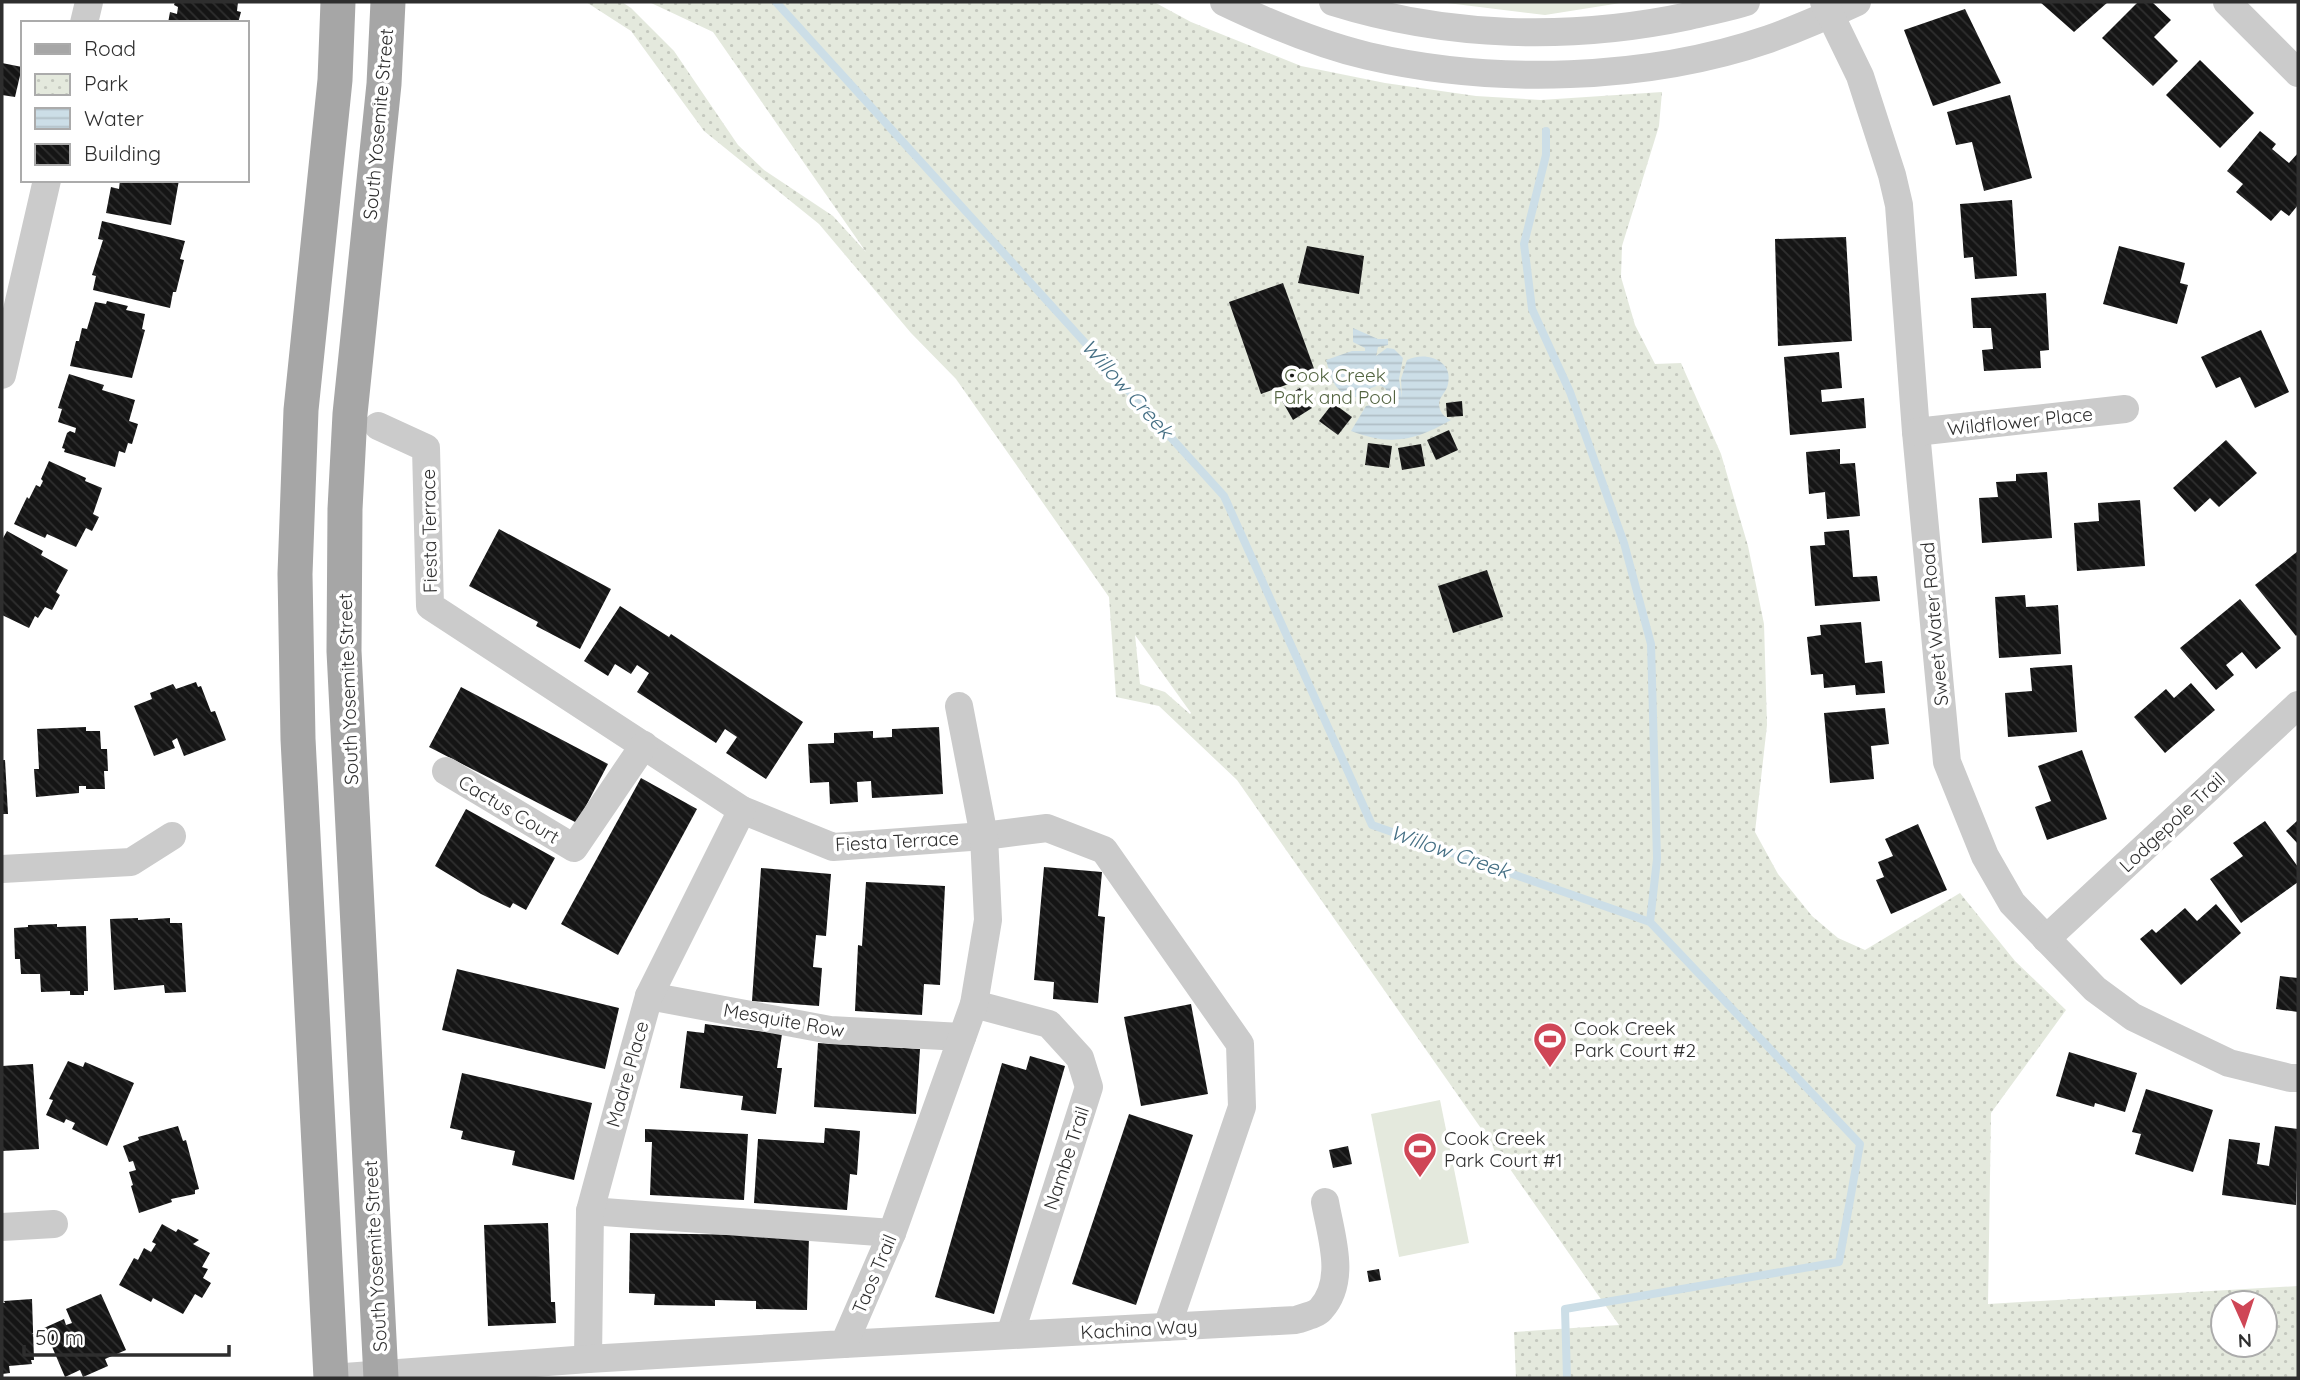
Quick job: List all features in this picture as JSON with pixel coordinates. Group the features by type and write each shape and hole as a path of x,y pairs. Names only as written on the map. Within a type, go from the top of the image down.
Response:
{"main road":[{"path":"331,1378 298,739 295,574 301,410 335,80 338,2"},
{"name":"South Yosemite Street","path":"381,1376 344,652 345,509 350,414 384,83 387,2"}],"street":[{"path":"84,21 89,2"},
{"path":"1224,2 1275,26 1368,56 1450,70 1534,75 1611,71 1699,57 1767,39 1827,8 1857,2"},
{"path":"1333,2 1370,13 1455,28 1534,33 1606,30 1746,2"},
{"path":"2227,2 2298,73"},
{"name":"Sweet Water Road","path":"1827,8 1860,76 1899,205 1916,432 1947,762 1985,856 2012,903 2095,989 2133,1017 2229,1063 2298,1078"},
{"path":"2,374 47,182"},
{"name":"Wildflower Place","path":"1916,432 2125,409"},
{"name":"Fiesta Terrace","path":"378,426 426,448 430,606 743,810 833,847 984,836 1047,828 1104,850 1240,1044 1242,1107 1167,1327"},
{"name":"Lodgepole Trail","path":"2046,939 2298,705"},
{"name":"Taos Trail","path":"844,1344 891,1233 974,1004 988,920 984,836 959,706"},
{"name":"Cactus Court","path":"446,771 574,848 644,746"},
{"name":"Madre Place","path":"588,1359 590,1211 649,996 743,810"},
{"path":"2,869 131,862 172,836"},
{"name":"Mesquite Row","path":"649,996 830,1030 962,1037"},
{"name":"Nambe Trail","path":"974,1004 1049,1024 1080,1058 1089,1087 1010,1335"},
{"name":"Kachina Way","path":"844,1344 1296,1320 1320,1311 1335,1287 1335,1257 1325,1202"},
{"path":"590,1211 891,1233"},
{"path":"2,1227 54,1224"},
{"path":"331,1378 844,1344"}],"green space":[{"name":"Cook Creek Park and Pool","path":"586,2 622,2 631,8 674,51 738,145 764,170 833,216 866,252 713,32 649,2 1154,2 1191,22 1301,66 1385,83 1476,96 1541,100 1662,92 1659,126 1622,246 1621,277 1635,325 1655,364 1681,363 1721,454 1748,546 1764,624 1767,725 1755,832 1778,874 1812,916 1838,938 1865,950 1960,893 2015,961 2066,1010 1991,1113 1988,1304 2209,1291 2209,1359 2279,1359 2279,1289 2246,1289 2298,1286 2298,1378 1516,1378 1514,1332 1619,1325 1510,1169 1500,1167 1492,1144 1237,780 1159,706 1116,697 1109,597 956,379 911,333 819,224 704,131 631,31","holes":["1135,635 1191,713 1165,692 1140,684"]},
{"path":"1439,2 1627,2 1545,15"},
{"name":"Cook Creek Park Court #1","path":"1440,1100 1469,1243 1399,1257 1371,1114"}],"water":[{"path":"1353,328 1378,339 1388,339 1388,345 1378,347 1376,356 1387,348 1394,349 1403,358 1399,379 1402,398 1401,379 1407,360 1421,356 1442,363 1449,375 1439,406 1442,414 1451,420 1426,433 1402,439 1378,439 1351,431 1366,406 1382,403 1388,394 1385,388 1379,385 1361,392 1362,398 1346,394 1333,382 1326,360 1352,351 1365,351 1365,348 1353,342"}],"building":[{"path":"175,2 238,2 237,11 241,12 239,21 168,21 170,12 177,14 178,7 174,5"},
{"path":"2040,2 2108,2 2074,32"},
{"path":"2138,2 2152,2 2171,20 2154,37 2178,61 2153,86 2102,38"},
{"path":"1965,9 2001,83 1933,106 1904,30"},
{"path":"2200,60 2254,113 2220,148 2166,95"},
{"path":"2,63 21,67 15,97 2,95"},
{"path":"2010,95 2032,178 1984,191 1972,142 1956,145 1947,112"},
{"path":"2260,131 2276,144 2272,149 2289,163 2298,153 2298,205 2289,216 2281,210 2271,221 2236,192 2243,184 2227,171"},
{"path":"120,182 179,182 171,225 106,213 111,187 119,189"},
{"path":"2012,200 2017,276 1975,279 1973,257 1964,258 1960,204"},
{"path":"102,221 185,241 180,259 184,260 170,308 93,290 96,276 92,275 103,240 98,239"},
{"path":"1846,237 1852,341 1778,346 1775,239"},
{"path":"1307,246 1364,256 1359,294 1298,283"},
{"path":"2119,246 2185,263 2180,283 2188,285 2177,324 2103,304"},
{"path":"1283,283 1316,374 1261,394 1229,302"},
{"path":"2046,293 2049,350 2040,351 2041,368 1984,371 1982,350 1993,349 1991,328 1973,328 1971,298"},
{"path":"107,301 128,306 126,310 145,314 142,329 145,330 132,378 70,366 76,341 79,341 82,328 87,329 95,302 106,304"},
{"path":"2261,330 2289,392 2255,408 2240,377 2216,388 2201,357"},
{"path":"1839,352 1842,388 1821,390 1822,402 1864,398 1866,428 1790,435 1784,357"},
{"path":"69,374 104,385 102,390 135,400 129,421 138,424 132,444 128,443 125,453 119,451 115,467 64,452 65,449 62,448 67,433 75,433 76,428 58,422 62,409 58,408"},
{"path":"1300,388 1312,408 1293,420 1281,399"},
{"path":"1462,401 1463,416 1447,417 1446,403"},
{"path":"1333,403 1352,417 1338,435 1319,421"},
{"path":"1449,430 1458,450 1436,460 1427,440"},
{"path":"2226,440 2257,473 2219,507 2210,498 2195,512 2173,488"},
{"path":"1368,443 1392,446 1389,468 1365,465"},
{"path":"1421,444 1425,466 1402,470 1398,448"},
{"path":"1840,449 1840,464 1855,463 1860,516 1827,519 1825,492 1809,494 1806,452"},
{"path":"49,461 102,488 93,514 99,517 92,531 86,528 76,547 47,534 45,538 14,524 27,497 29,499 36,485 40,487"},
{"path":"2047,472 2052,538 1982,543 1979,498 1998,497 1996,482 2016,481 2016,474"},
{"path":"2140,500 2145,566 2077,571 2074,523 2099,521 2098,503"},
{"path":"499,529 611,589 580,649 536,626 538,622 469,586"},
{"path":"1849,530 1853,577 1877,576 1880,601 1815,606 1810,546 1825,545 1824,532"},
{"path":"7,531 43,551 41,555 68,570 56,592 60,595 52,610 45,607 38,618 35,616 29,628 2,615 2,540"},
{"path":"2298,551 2298,634 2296,636 2255,585"},
{"path":"1487,570 1503,617 1453,633 1438,586"},
{"path":"2025,595 2026,607 2058,605 2061,654 1999,658 1995,597"},
{"path":"2240,599 2281,648 2256,669 2242,652 2226,665 2234,675 2216,690 2180,648"},
{"path":"620,606 669,637 671,634 803,722 766,779 726,753 737,737 725,729 716,743 637,692 649,673 637,665 631,674 615,664 608,676 584,661"},
{"path":"1861,622 1865,663 1882,661 1885,693 1856,695 1855,685 1824,688 1823,674 1811,675 1807,637 1821,635 1820,625"},
{"path":"2072,665 2077,732 2008,737 2005,693 2032,691 2030,668"},
{"path":"196,682 198,687 201,686 211,712 215,711 226,740 184,756 177,738 172,741 175,748 154,756 134,706 152,699 150,693 173,684 176,689"},
{"path":"2191,683 2215,710 2165,753 2134,717 2166,689 2174,698"},
{"path":"461,687 608,764 577,823 429,747"},
{"path":"1885,708 1889,744 1871,746 1874,779 1830,783 1824,713"},
{"path":"86,727 86,731 100,731 101,749 107,749 105,789 86,789 86,786 79,786 79,793 36,797 34,769 39,769 37,729"},
{"path":"939,727 943,794 872,798 871,781 857,782 858,802 830,804 829,782 810,783 808,744 834,743 834,733 873,731 873,738 892,737 892,729"},
{"path":"2082,750 2107,819 2047,840 2035,807 2051,801 2038,766"},
{"path":"2,760 5,760 8,814 2,814"},
{"path":"641,778 697,809 618,955 561,924"},
{"path":"466,809 555,858 526,910 513,903 510,908 481,894 435,866"},
{"path":"2298,820 2298,844 2286,831"},
{"path":"2265,821 2298,867 2298,882 2241,923 2210,879 2243,856 2233,843"},
{"path":"1918,824 1947,890 1891,914 1876,880 1884,877 1878,862 1893,856 1885,839"},
{"path":"1044,867 1102,872 1098,916 1105,917 1098,1003 1053,999 1054,982 1034,980"},
{"path":"761,868 831,874 826,936 816,935 813,967 822,968 819,1006 752,1001"},
{"path":"866,882 945,886 940,985 924,984 922,1015 855,1011 858,945 862,946"},
{"path":"2216,904 2241,933 2181,985 2140,939 2152,929 2156,933 2185,908 2197,921"},
{"path":"170,918 170,923 182,923 186,992 165,993 164,985 114,990 110,919"},
{"path":"57,924 57,927 86,926 88,991 84,991 84,995 70,995 70,991 41,992 40,974 21,974 20,959 15,959 14,928"},
{"path":"457,969 619,1008 605,1069 442,1030"},
{"path":"2280,976 2298,978 2298,1012 2276,1009"},
{"path":"1191,1004 1208,1094 1141,1106 1124,1017"},
{"path":"705,1024 782,1034 777,1068 782,1068 776,1114 741,1110 743,1096 680,1088 687,1031 704,1033"},
{"path":"818,1043 920,1049 916,1114 814,1107"},
{"path":"2069,1052 2137,1073 2125,1112 2095,1103 2094,1107 2056,1096"},
{"path":"1030,1056 1065,1066 994,1314 935,1297 1002,1063 1026,1070"},
{"path":"68,1061 83,1067 85,1062 134,1083 107,1146 72,1129 75,1123 66,1119 64,1123 46,1115 53,1100 49,1099"},
{"path":"33,1064 39,1149 2,1151 2,1066"},
{"path":"462,1073 592,1103 574,1180 512,1165 515,1151 461,1139 463,1131 450,1128"},
{"path":"2146,1089 2213,1110 2193,1172 2135,1154 2141,1134 2132,1132"},
{"path":"1129,1114 1193,1135 1136,1305 1072,1284"},
{"path":"178,1126 183,1141 186,1140 199,1189 195,1190 195,1194 171,1199 172,1202 139,1213 129,1172 136,1170 133,1161 129,1162 123,1146 139,1140 138,1137"},
{"path":"2275,1126 2298,1129 2296,1205 2222,1195 2229,1139 2260,1143 2257,1164 2269,1166"},
{"path":"825,1128 860,1131 857,1175 850,1174 847,1210 754,1203 758,1139 824,1143"},
{"path":"645,1129 748,1134 744,1200 650,1195 652,1142 645,1142"},
{"path":"1348,1146 1352,1164 1333,1168 1329,1150"},
{"path":"548,1223 551,1302 555,1302 556,1323 488,1326 484,1225"},
{"path":"162,1224 199,1240 193,1244 210,1253 202,1267 208,1269 203,1278 211,1283 202,1298 195,1294 183,1314 153,1298 151,1302 119,1285 134,1258 138,1260 144,1248 151,1252 156,1244 152,1242"},
{"path":"630,1233 809,1236 807,1310 756,1309 756,1301 715,1300 715,1306 654,1305 655,1294 629,1293"},
{"path":"1379,1269 1381,1280 1369,1282 1367,1271"},
{"path":"101,1294 126,1350 105,1359 108,1366 83,1377 80,1370 65,1377 44,1328 64,1319 66,1325 72,1323 66,1309"},
{"path":"32,1299 34,1360 31,1360 32,1364 9,1366 10,1373 2,1374 2,1303"}],"waterway":[{"name":"Willow Creek","path":"776,2 1224,496 1372,825 1650,922 1860,1144 1839,1262 1565,1309 1567,1378"},
{"path":"1546,131 1546,155 1524,244 1532,309 1570,392 1624,543 1651,644 1657,859 1650,922"}],"place":[{"name":"Cook Creek Park Court #2","path":"1550,1069"},
{"name":"Cook Creek Park Court #1","path":"1420,1179"}]}
